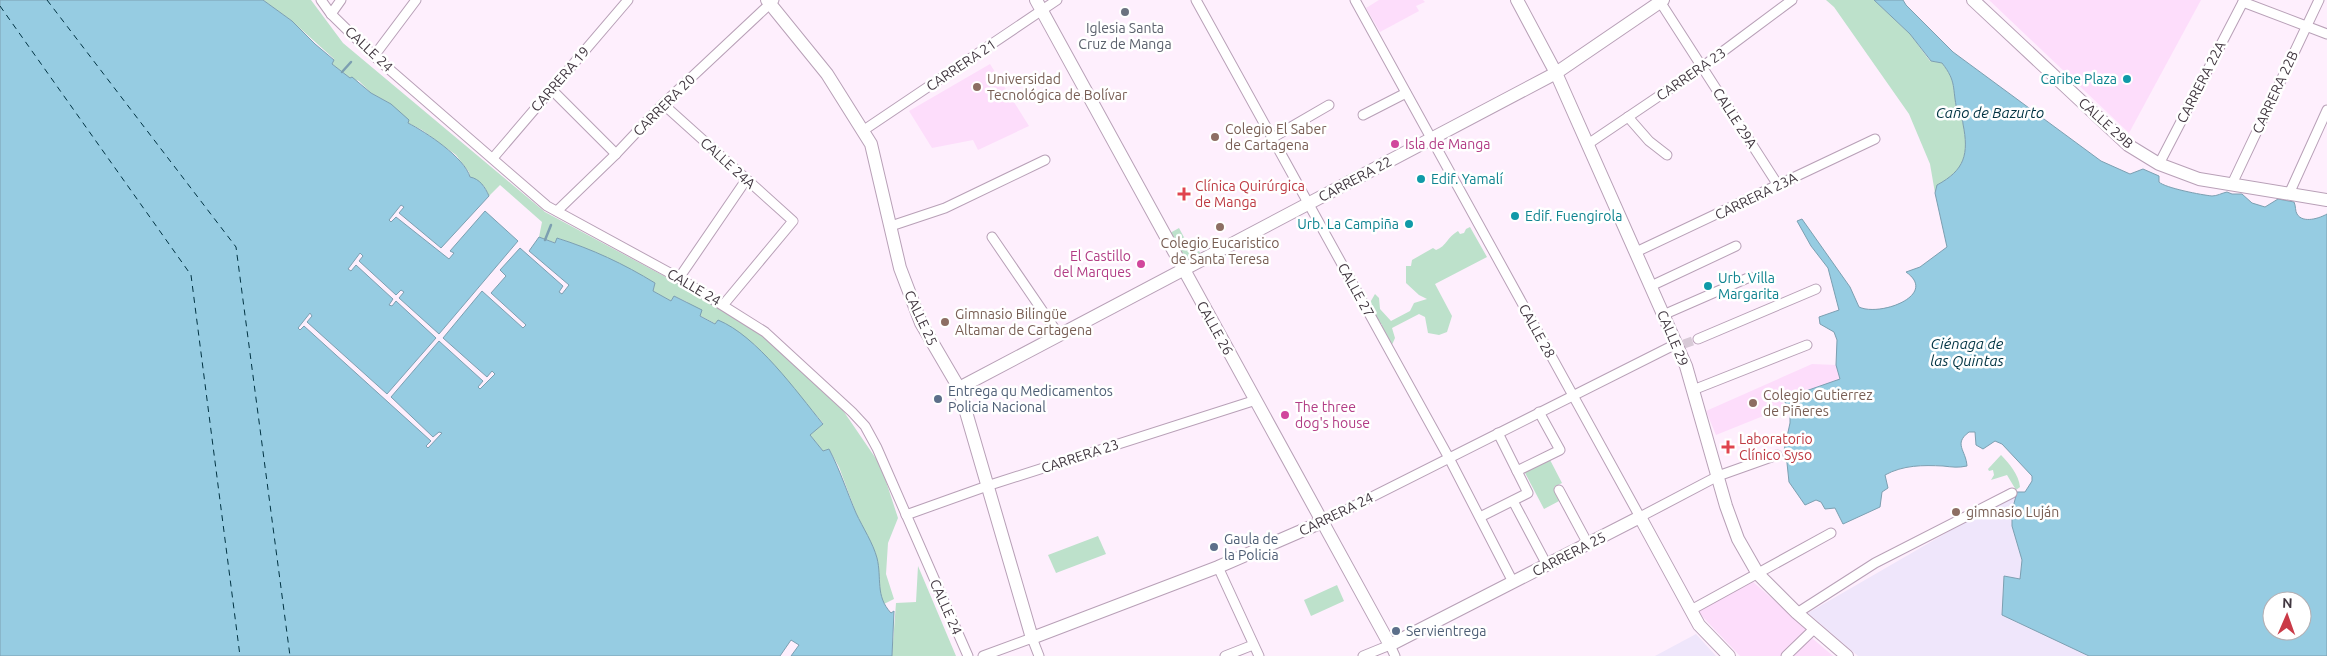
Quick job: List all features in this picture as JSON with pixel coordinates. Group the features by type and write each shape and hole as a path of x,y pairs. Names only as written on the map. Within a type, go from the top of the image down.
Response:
{"main road":[{"name":"CALLE 29","path":"1517,0 1556,73 1663,315 1679,345 1738,539 1758,574 1797,614 1847,656"},
{"name":"CALLE 29B","path":"1973,0 2128,145 2159,164 2199,179 2327,200"},
{"name":"CALLE 25","path":"770,1 828,74 871,144 900,268 921,323 959,388 986,486 1032,638"},
{"name":"CARRERA 22","path":"959,388 1556,73 1661,1"},
{"name":"CALLE 26","path":"1039,5 1392,651"},
{"name":"CARRERA 25","path":"1392,651 1513,582 1640,517"},
{"name":"CALLE 28","path":"1640,517 1699,625 1728,656"},
{"name":"CARRERA 24","path":"1032,638 1218,567 1322,522"}],"street":[{"name":"CALLE 24","path":"321,0 331,14 374,56 547,206 724,304 765,332 865,426 968,656"},
{"path":"331,14 341,0"},
{"path":"374,56 416,0"},
{"name":"CARRERA 19","path":"493,158 628,0"},
{"name":"CARRERA 21","path":"864,130 1039,5 1057,0"},
{"name":"CALLE 27","path":"1196,0 1449,458 1513,582"},
{"name":"CALLE 28","path":"1355,0 1640,517"},
{"name":"CARRERA 23","path":"1588,144 1702,67 1792,0"},
{"name":"CARRERA 22B","path":"2232,184 2319,0"},
{"name":"CARRERA 20","path":"557,211 616,154 663,104 770,1"},
{"name":"CALLE 29A","path":"1661,1 1778,185"},
{"path":"2244,1 2327,34"},
{"name":"CARRERA 22A","path":"2159,164 2244,1"},
{"path":"551,89 616,154"},
{"path":"1363,116 1406,93"},
{"name":"CALLE 24A","path":"663,104 793,221 724,304"},
{"path":"1272,138 1329,105"},
{"path":"2289,194 2327,110"},
{"path":"1628,117 1649,141 1667,154"},
{"name":"CARRERA 23A","path":"1636,252 1875,140"},
{"path":"891,226 945,208 1045,160"},
{"path":"679,278 746,180"},
{"path":"992,237 1059,335"},
{"path":"1651,286 1736,246"},
{"path":"1663,315 1750,277"},
{"path":"1698,339 1816,290"},
{"name":"CARRERA 24","path":"1322,522 1573,395 1679,345"},
{"path":"1692,390 1807,345"},
{"name":"CARRERA 23","path":"906,515 986,486 1256,400"},
{"path":"1517,471 1560,450 1540,412"},
{"path":"1480,517 1528,493 1498,434"},
{"name":"CARRERA 25","path":"1640,517 1718,476 1777,455"},
{"path":"1559,490 1588,544"},
{"path":"1797,614 1875,563 2012,493"},
{"path":"1513,501 1547,565"},
{"path":"1691,610 1831,533"},
{"path":"1218,567 1258,656"},
{"path":"1786,656 1814,628"},
{"name":"CARRERA 24","path":"983,656 1032,638"},
{"name":"CALLE 25","path":"1032,638 1039,656"},
{"path":"1225,656 1253,644"},
{"name":"CARRERA 25","path":"1362,656 1392,651"}],"shaded area":[{"path":"1379,0 1423,0 1425,2 1416,6 1419,11 1380,32 1366,8"},
{"name":"Caribe Plaza","path":"1989,0 2201,0 2129,133"},
{"name":"Universidad Tecnológica de Bolívar","path":"990,64 1029,126 978,150 973,140 932,148 909,111"},
{"name":"Colegio Gutierrez de Piñeres","path":"1812,364 1836,365 1840,379 1783,399 1783,408 1716,435 1706,411"},
{"path":"2017,492 2012,511 2012,526 2022,560 2020,579 2004,576 2002,615 2089,656 1858,656 1808,613"},
{"path":"1752,581 1809,631 1783,656 1740,656 1697,611"},
{"path":"1696,634 1716,656 1655,656"},
{"path":"1812,638 1833,656 1793,656"}],"green space":[{"path":"263,0 311,0 343,43 545,212 716,304 784,351 840,406 881,466 898,518 888,543 886,574 894,599 884,604 880,594 877,559 856,513 839,467 829,449 823,451 810,435 823,423 755,345 699,315 687,302 674,296 671,301 653,291 655,283 620,264 558,238 556,243 539,237 542,222 500,185 489,196 484,186 470,177 469,172 456,155 422,130 408,123 391,104 371,93 359,81 350,78 332,64 334,59 292,21"},
{"path":"1826,0 1874,0 1910,34 1930,61 1942,63 1950,75 1957,110 1963,122 1965,153 1959,167 1938,185 1935,193 1930,164 1909,114 1834,7"},
{"path":"1470,227 1487,257 1435,284 1452,316 1447,332 1439,335 1428,333 1425,317 1419,314 1392,328 1395,338 1391,347 1379,331 1382,324 1374,324 1368,306 1375,294 1379,298 1380,309 1391,321 1410,311 1414,303 1427,299 1419,295 1406,283 1406,266 1411,266 1412,260 1433,248 1436,250 1440,248 1458,231 1460,234 1464,233"},
{"path":"1179,228 1193,254 1199,251 1202,256 1188,264 1170,233"},
{"path":"2001,455 2018,478 2020,487 2016,490 2007,475 1991,480 1994,475 1993,470 1989,471 1988,469"},
{"path":"1549,458 1562,483 1554,487 1561,500 1544,509 1524,471"},
{"path":"1098,536 1106,554 1056,573 1048,555"},
{"path":"918,566 956,656 892,656 896,603 916,602"},
{"path":"1337,585 1344,601 1311,616 1304,600"}],"water":[{"path":"0,0 263,0 292,21 334,60 332,64 350,78 352,77 371,93 391,104 409,120 408,123 434,139 461,162 470,177 482,184 489,196 441,248 399,213 404,207 401,205 389,220 391,222 396,217 449,259 454,253 450,251 485,211 518,241 439,334 399,298 404,292 401,290 396,295 359,261 363,256 360,253 348,269 351,271 356,265 393,299 389,305 392,306 396,301 436,338 387,394 307,322 312,316 310,313 298,328 300,330 304,326 431,441 426,446 428,448 442,433 439,432 433,437 391,397 439,341 483,381 478,387 480,389 495,374 492,371 487,377 443,338 482,291 523,328 526,325 491,293 506,276 500,270 520,248 563,286 559,292 562,294 569,285 529,251 539,237 555,243 557,238 608,258 655,283 653,291 671,301 674,296 702,310 700,316 715,324 718,320 747,338 775,366 823,424 810,435 823,451 829,449 875,552 883,600 891,613 894,611 892,656 791,656 799,645 791,640 780,656 0,656"},
{"path":"1874,0 1903,0 1953,52 2101,161 2130,174 2143,169 2159,176 2159,182 2168,187 2184,191 2212,196 2227,192 2242,194 2252,203 2265,207 2278,199 2294,202 2297,214 2303,219 2316,218 2327,214 2327,656 2089,656 2002,615 2004,576 2020,579 2022,560 2012,526 2012,511 2017,492 2025,492 2032,481 2032,476 2002,444 1995,441 1983,449 1976,445 1975,432 1969,432 1964,436 1961,444 1967,466 1906,467 1885,475 1888,488 1882,492 1880,507 1843,524 1835,508 1825,509 1821,502 1816,500 1805,505 1789,482 1787,463 1783,455 1790,423 1790,410 1783,399 1840,379 1836,365 1837,340 1834,332 1820,324 1819,317 1839,310 1828,268 1811,246 1797,221 1802,219 1850,287 1859,307 1880,309 1903,302 1911,296 1916,289 1914,281 1906,272 1920,267 1947,247 1935,193 1937,185 1959,167 1965,153 1963,122 1958,112 1952,80 1942,63 1931,61 1910,34"}],"waterway":[{"path":"342,72 351,62"},
{"path":"545,240 551,225"}],"ferry route":[{"path":"47,0 236,247 290,656"},
{"path":"0,6 191,275 240,656"}],"tunnel":[{"path":"1684,344 1698,339"}],"place":[{"name":"Iglesia Santa Cruz de Manga","path":"1125,12"},
{"name":"Caribe Plaza","path":"2127,79"},
{"name":"Universidad Tecnológica de Bolívar","path":"977,87"},
{"name":"Colegio El Saber de Cartagena","path":"1215,137"},
{"name":"Isla de Manga","path":"1395,144"},
{"name":"Edif. Yamalí","path":"1421,179"},
{"name":"Clínica Quirúrgica de Manga","path":"1184,194"},
{"name":"Edif. Fuengirola","path":"1515,216"},
{"name":"Urb. La Campiña","path":"1409,224"},
{"name":"Colegio Eucaristico de Santa Teresa","path":"1220,227"},
{"name":"El Castillo del Marques","path":"1141,264"},
{"name":"Urb. Villa Margarita","path":"1708,286"},
{"name":"Gimnasio Bilingüe Altamar de Cartagena","path":"945,322"},
{"name":"Entrega qu Medicamentos Policia Nacional","path":"938,399"},
{"name":"Colegio Gutierrez de Piñeres","path":"1753,403"},
{"name":"The three dog's house","path":"1285,415"},
{"name":"Laboratorio Clínico Syso","path":"1728,447"},
{"name":"gimnasio Luján","path":"1956,512"},
{"name":"Gaula de la Policia","path":"1214,547"},
{"name":"Servientrega","path":"1396,631"}],"water label":[{"name":"Caño de Bazurto","path":"1990,113"},
{"name":"Ciénaga de las Quintas","path":"1967,352"}]}
